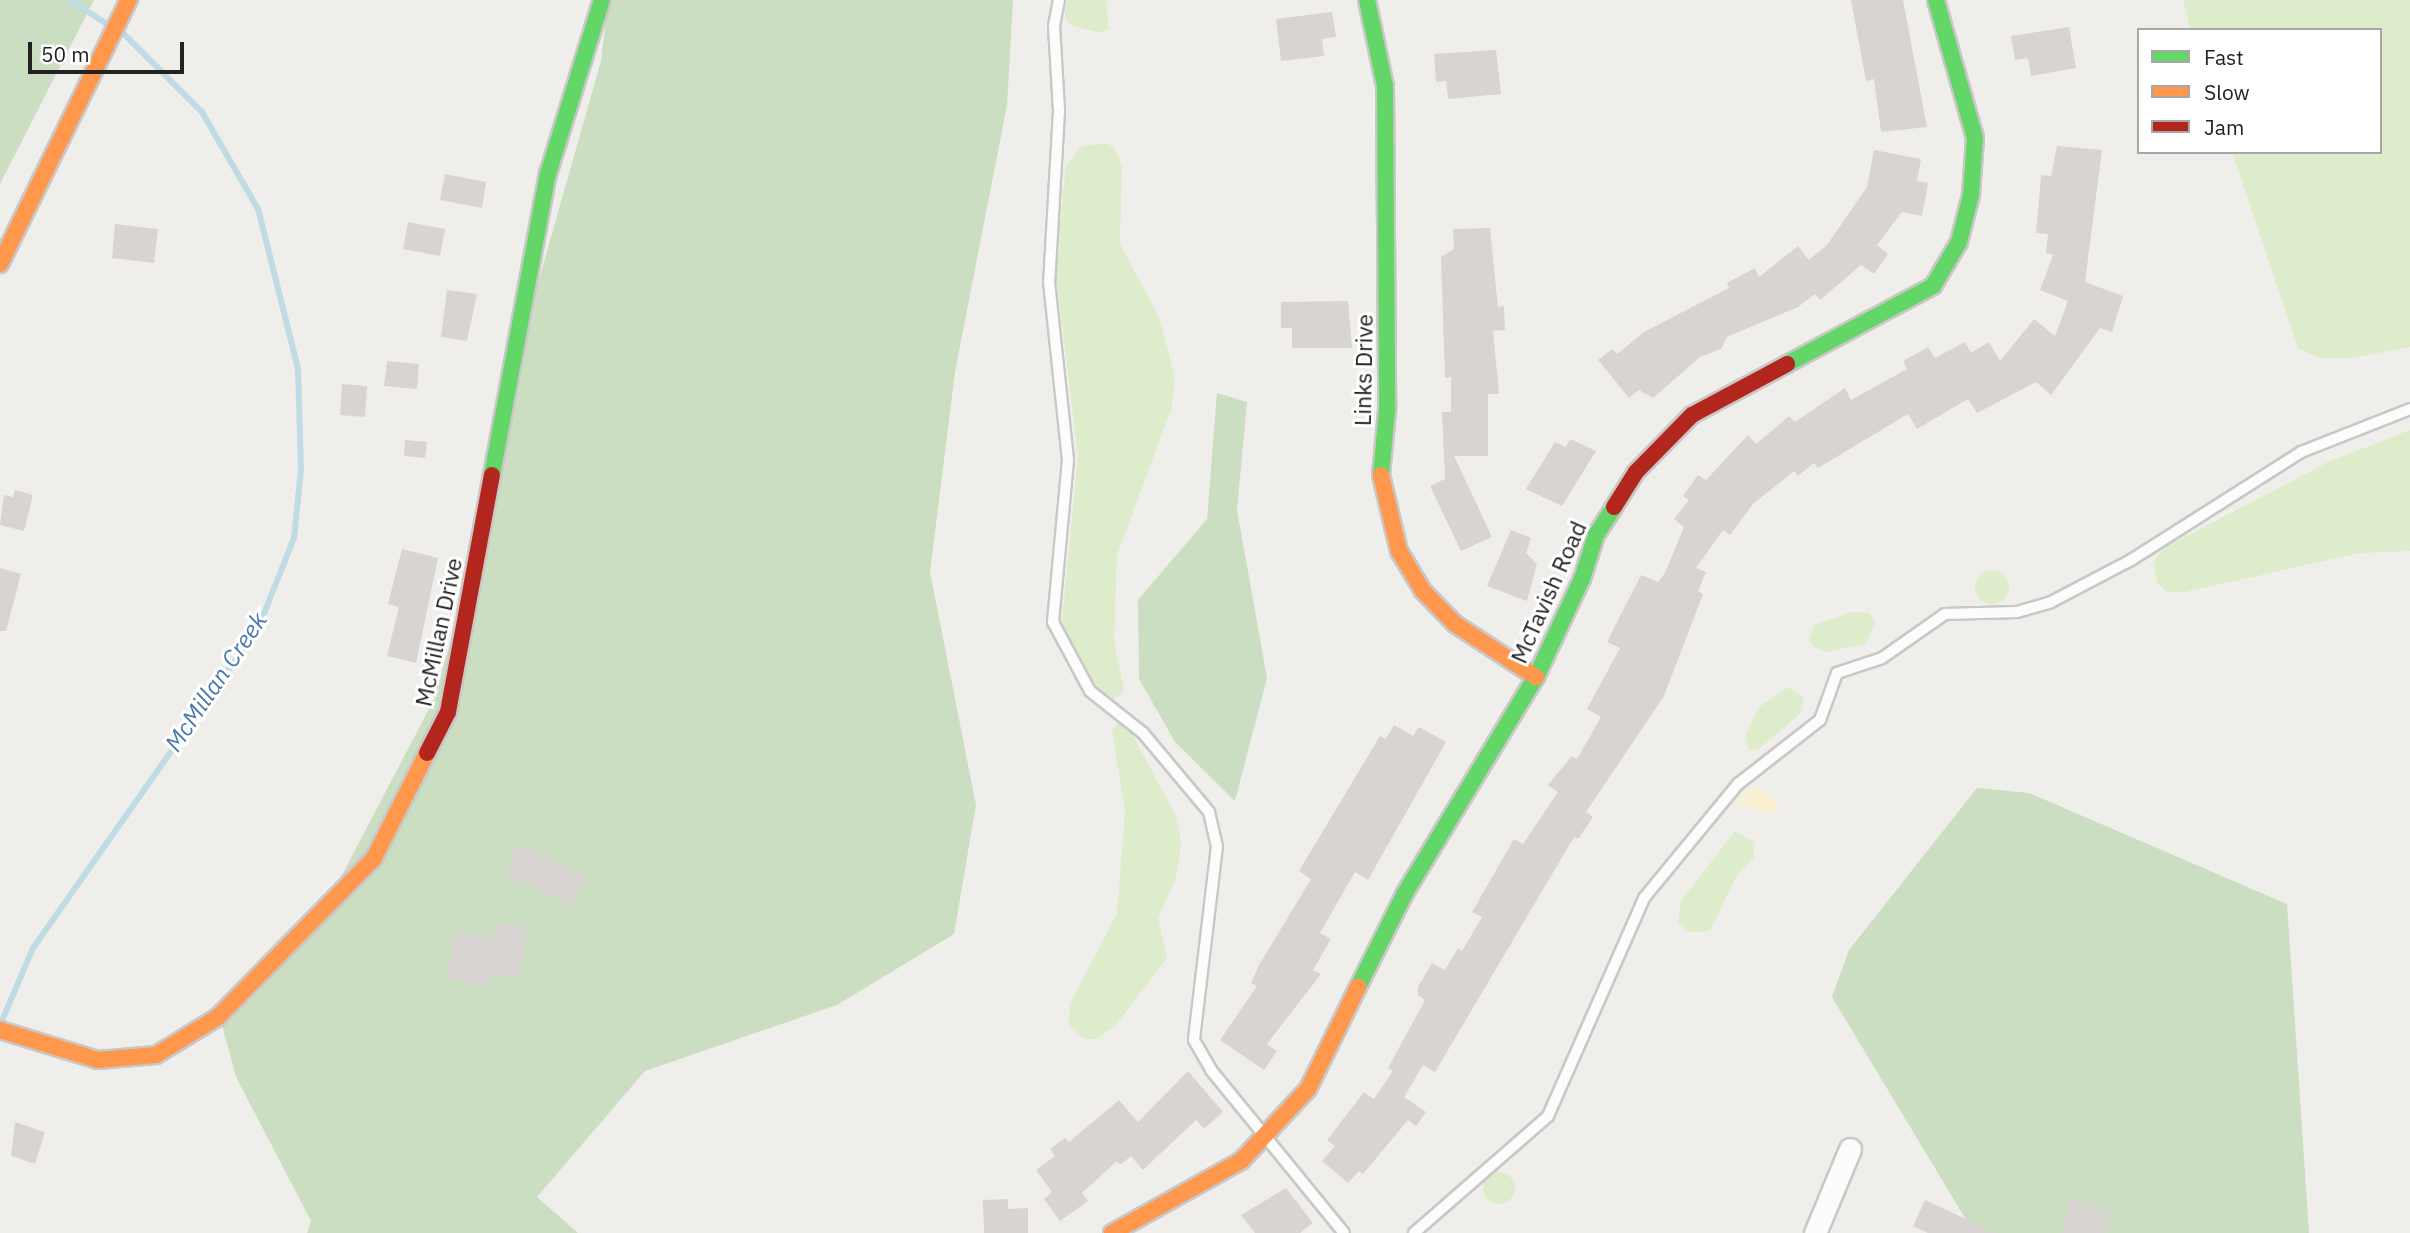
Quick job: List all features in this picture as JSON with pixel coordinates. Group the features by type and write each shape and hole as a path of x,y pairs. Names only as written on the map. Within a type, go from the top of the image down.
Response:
{"street":[{"path":"0,264 129,0"},
{"name":"McMillan Drive","path":"0,1030 98,1060 156,1055 218,1017 374,858 448,712 548,174 602,0"},
{"name":"Links Drive","path":"1367,0 1385,86 1387,411 1380,486 1399,551 1423,591 1455,624 1536,677"},
{"name":"McTavish Road","path":"1112,1233 1241,1161 1308,1089 1405,893 1536,677 1582,579 1596,535 1636,472 1692,415 1933,286 1959,242 1971,195 1975,138 1936,0"},
{"path":"1815,1233 1850,1149"}],"lane":[{"path":"1059,0 1054,26 1059,111 1049,282 1069,460 1054,622 1090,691 1143,733 1197,793 1214,823 1217,846 1194,1040 1211,1070 1267,1133 1343,1233"},
{"path":"1414,1233 1548,1116 1644,898 1738,783 1819,720 1837,673 1882,658 1945,614 2017,612 2051,602 2131,560 2301,452 2410,409"}],"green space":[{"path":"0,0 94,0 0,184"},
{"path":"608,0 1013,0 1007,105 955,372 930,572 976,805 954,934 837,1005 645,1071 537,1197 578,1233 307,1233 311,1221 236,1077 220,1018 331,896 430,707 480,549 528,318 601,61"},
{"path":"1067,0 1106,0 1109,29 1099,33 1071,25 1065,18"},
{"path":"2183,0 2410,0 2410,347 2351,358 2320,358 2298,348 2233,154 2382,154 2382,28 2190,28"},
{"path":"1105,143 1114,147 1122,165 1120,244 1159,317 1175,377 1171,410 1117,555 1114,640 1124,691 1114,699 1092,685 1062,621 1078,456 1055,266 1066,166 1082,146"},
{"path":"1217,393 1247,402 1237,510 1267,678 1235,801 1175,742 1139,679 1138,600 1207,519"},
{"path":"2410,430 2410,551 2359,553 2185,592 2167,592 2157,583 2153,563 2164,548 2328,462"},
{"path":"1992,570 2004,575 2009,587 2004,599 1992,604 1980,599 1975,587 1980,575"},
{"path":"1853,612 1869,613 1875,622 1866,644 1826,652 1814,647 1809,640 1814,625"},
{"path":"1788,687 1804,698 1801,713 1759,749 1749,750 1745,736 1759,707"},
{"path":"1118,723 1132,734 1176,816 1181,843 1176,878 1158,917 1167,958 1115,1026 1097,1039 1085,1039 1069,1026 1070,1004 1117,913 1125,812 1112,730"},
{"path":"1977,788 2029,793 2287,904 2309,1233 1974,1233 1832,997 1849,950"},
{"path":"1735,831 1754,842 1754,857 1736,877 1710,931 1689,932 1678,922 1681,901"},
{"path":"1499,1172 1511,1176 1515,1188 1511,1200 1499,1204 1487,1200 1483,1188 1487,1176"}],"sand":[{"path":"1758,787 1778,804 1774,815 1738,804 1742,793"}],"building":[{"path":"1851,0 1903,0 1927,127 1881,132 1874,79 1866,81"},
{"path":"1332,12 1336,37 1322,39 1324,56 1281,61 1276,19"},
{"path":"2069,27 2076,68 2031,76 2028,58 2015,60 2011,36"},
{"path":"1496,50 1501,94 1448,99 1446,81 1436,82 1434,54"},
{"path":"2057,146 2102,150 2085,282 2123,296 2112,332 2100,328 2051,395 2036,382 1977,413 1968,399 1917,429 1908,414 1818,468 1814,463 1798,476 1794,471 1753,504 1730,535 1723,530 1696,568 1706,572 1698,591 1703,594 1664,696 1586,812 1593,817 1578,839 1574,837 1435,1072 1423,1065 1404,1097 1426,1112 1416,1126 1408,1120 1363,1174 1359,1171 1348,1183 1322,1161 1335,1146 1327,1140 1364,1092 1374,1099 1393,1071 1388,1068 1425,1000 1418,995 1418,987 1432,963 1445,970 1458,948 1462,951 1482,917 1472,912 1514,839 1523,844 1558,792 1548,785 1572,756 1577,759 1601,717 1587,709 1620,648 1607,642 1641,575 1658,582 1665,573 1684,527 1674,519 1689,500 1683,496 1698,475 1706,480 1748,435 1756,444 1789,416 1795,422 1845,388 1851,400 1907,369 1903,361 1928,347 1935,358 1965,342 1971,353 1989,342 2000,361 2034,319 2055,336 2068,301 2040,290 2053,255 2046,253 2048,234 2036,233 2041,175 2051,176"},
{"path":"1874,150 1921,159 1917,181 1928,183 1922,216 1902,212 1877,245 1888,254 1874,274 1861,265 1820,300 1815,294 1798,307 1727,337 1721,349 1700,357 1653,398 1639,390 1629,398 1598,360 1612,349 1617,354 1644,332 1729,288 1727,283 1755,268 1759,277 1798,246 1809,260 1827,245 1867,187"},
{"path":"445,174 486,182 482,208 440,200"},
{"path":"408,222 445,229 440,256 403,249"},
{"path":"115,224 158,229 154,263 112,258"},
{"path":"1490,228 1498,307 1504,306 1505,330 1493,331 1499,394 1488,394 1488,456 1454,456 1492,537 1461,551 1430,486 1445,479 1442,412 1451,412 1451,377 1445,378 1441,257 1454,249 1453,229"},
{"path":"447,290 477,294 467,341 441,337"},
{"path":"1348,301 1352,348 1292,348 1292,328 1281,328 1281,302"},
{"path":"387,361 419,364 417,389 384,386"},
{"path":"342,384 367,386 365,417 340,415"},
{"path":"1570,439 1596,451 1562,506 1526,489 1555,442 1566,447"},
{"path":"405,440 427,442 425,458 404,456"},
{"path":"15,490 33,495 24,531 0,525 4,495 13,497"},
{"path":"1511,530 1531,538 1526,553 1537,564 1527,601 1487,586"},
{"path":"402,549 438,558 416,663 387,656 399,607 388,604"},
{"path":"0,568 21,574 6,631 0,631"},
{"path":"1394,725 1413,736 1419,727 1446,742 1368,880 1355,872 1320,933 1331,939 1313,970 1321,974 1267,1044 1277,1051 1264,1070 1220,1040 1257,986 1251,983 1259,965 1311,879 1299,871 1380,736 1386,739"},
{"path":"517,844 585,877 571,906 503,873"},
{"path":"496,922 527,927 519,980 491,975 489,987 447,980 455,931 493,938"},
{"path":"1188,1071 1223,1112 1204,1129 1196,1120 1143,1170 1131,1156 1120,1165 1117,1161 1082,1193 1088,1201 1060,1221 1044,1199 1052,1192 1036,1170 1055,1156 1050,1149 1065,1138 1069,1142 1119,1100 1138,1122"},
{"path":"15,1122 45,1132 35,1164 11,1156"},
{"path":"1286,1188 1313,1223 1300,1233 1255,1233 1241,1215"},
{"path":"2072,1198 2112,1213 2104,1233 2060,1233"},
{"path":"1008,1199 1008,1209 1028,1208 1028,1233 984,1233 983,1200"},
{"path":"1925,1200 1996,1233 1928,1233 1913,1226"}],"waterway":[{"name":"McMillan Creek","path":"70,0 107,24"},
{"name":"McMillan Creek","path":"1,1023 33,948 259,626 294,538 301,469 298,369 258,209 202,112 122,32"}],"traffic: fast":[{"path":"492,475 548,174 602,0"},
{"path":"1367,0 1385,86 1387,411 1381,475"},
{"path":"1787,364 1933,286 1959,242 1971,195 1975,138 1936,0"},
{"path":"1358,987 1405,893 1536,677 1582,579 1596,535 1614,507"}],"traffic: slow":[{"path":"0,264 129,0"},
{"path":"1381,475 1399,551 1423,591 1455,624 1536,677"},
{"path":"0,1030 98,1060 156,1055 218,1017 374,858 427,753"},
{"path":"1112,1233 1241,1161 1308,1089 1358,987"}],"traffic: jam":[{"path":"1614,507 1636,472 1692,415 1787,364"},
{"path":"427,753 448,712 492,475"}]}
